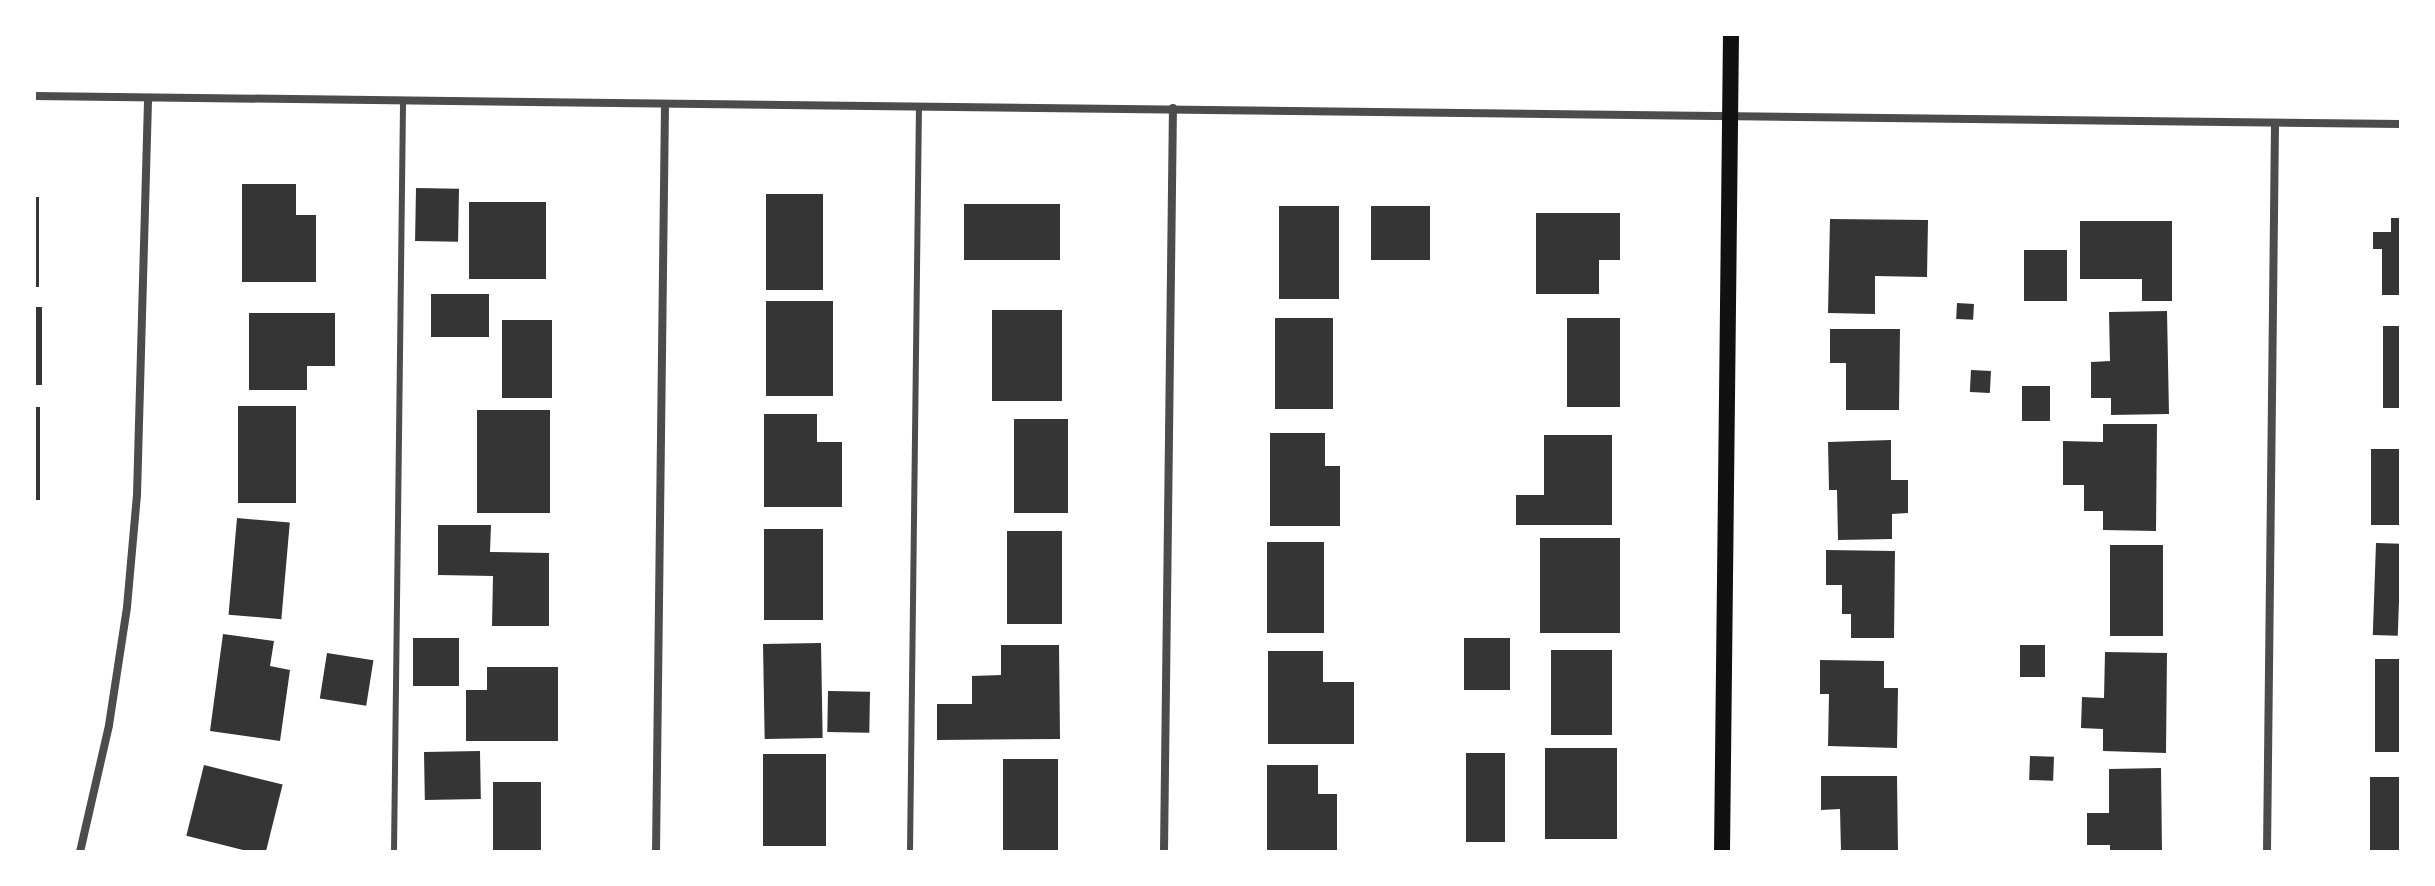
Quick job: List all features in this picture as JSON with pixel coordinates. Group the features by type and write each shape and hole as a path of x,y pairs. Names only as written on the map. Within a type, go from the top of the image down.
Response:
{"main road":[{"path":"1722,852 1731,34"}],"street":[{"path":"34,96 2401,124"},
{"path":"80,852 109,725 129,593 137,495 148,98"},
{"path":"656,852 665,104"},
{"path":"1164,852 1173,108"},
{"path":"2267,852 2275,123"}],"lane":[{"path":"394,852 403,101"},
{"path":"910,852 919,107"}],"building":[{"path":"242,184 296,184 296,215 316,215 316,282 242,282"},
{"path":"416,188 459,189 458,242 415,241"},
{"path":"766,194 823,194 823,290 766,290"},
{"path":"34,197 39,197 39,287 34,287"},
{"path":"469,202 546,202 546,279 469,279"},
{"path":"964,204 1060,204 1060,260 964,260"},
{"path":"1279,206 1339,206 1339,299 1279,299"},
{"path":"1371,206 1430,206 1430,260 1371,260"},
{"path":"1536,213 1620,213 1620,260 1599,260 1599,294 1536,294"},
{"path":"2391,218 2401,218 2401,295 2382,295 2382,249 2373,249 2373,232 2391,232"},
{"path":"1830,219 1928,220 1927,277 1875,276 1875,314 1828,313"},
{"path":"2080,221 2172,221 2172,301 2142,301 2142,279 2080,279"},
{"path":"2024,250 2067,250 2067,301 2024,301"},
{"path":"431,294 489,294 489,337 431,337"},
{"path":"766,301 833,301 833,396 766,396"},
{"path":"1957,303 1974,304 1973,320 1956,319"},
{"path":"34,307 42,307 42,385 34,385"},
{"path":"992,310 1062,310 1062,401 992,401"},
{"path":"2167,311 2169,414 2111,415 2111,398 2091,398 2091,362 2110,361 2109,312"},
{"path":"249,313 335,313 335,366 307,366 307,390 249,390"},
{"path":"1275,318 1333,318 1333,409 1275,409"},
{"path":"1567,318 1620,318 1620,407 1567,407"},
{"path":"502,320 552,320 552,398 502,398"},
{"path":"2383,326 2401,326 2401,408 2383,408"},
{"path":"1830,329 1900,329 1899,410 1846,410 1846,363 1830,363"},
{"path":"1971,370 1991,371 1990,393 1970,392"},
{"path":"2022,386 2050,386 2050,421 2022,421"},
{"path":"238,406 296,406 296,503 238,503"},
{"path":"34,407 40,407 40,500 34,500"},
{"path":"477,410 550,410 550,513 477,513"},
{"path":"764,414 817,414 817,442 842,442 842,507 764,507"},
{"path":"1014,419 1068,419 1068,513 1014,513"},
{"path":"2103,424 2157,424 2156,531 2103,530 2103,511 2084,511 2084,485 2063,485 2063,441 2103,442"},
{"path":"1270,433 1325,433 1325,466 1340,466 1340,526 1270,526"},
{"path":"1544,435 1612,435 1612,525 1516,525 1516,495 1544,495"},
{"path":"1891,440 1891,480 1908,480 1908,513 1892,514 1892,539 1838,540 1837,490 1829,490 1828,442"},
{"path":"2371,449 2401,449 2401,525 2371,525"},
{"path":"237,518 290,523 281,619 229,615"},
{"path":"438,525 491,525 490,552 549,553 549,626 492,626 493,576 438,575"},
{"path":"764,529 823,529 823,620 764,620"},
{"path":"1007,531 1062,531 1062,624 1007,624"},
{"path":"1540,538 1620,538 1620,633 1540,633"},
{"path":"1267,542 1324,542 1324,633 1267,633"},
{"path":"2376,543 2401,544 2398,636 2373,635"},
{"path":"2110,545 2163,545 2163,636 2110,636"},
{"path":"1826,550 1895,551 1894,638 1851,638 1851,614 1842,614 1842,585 1826,585"},
{"path":"223,634 274,641 270,666 290,670 280,741 210,731"},
{"path":"413,638 459,638 459,686 413,686"},
{"path":"1464,638 1510,638 1510,690 1464,690"},
{"path":"821,643 823,738 765,739 763,644"},
{"path":"1001,645 1059,645 1060,739 937,740 937,704 972,704 972,676 1001,675"},
{"path":"2020,645 2045,645 2045,677 2020,677"},
{"path":"1551,650 1612,650 1612,735 1551,735"},
{"path":"1268,651 1323,651 1323,682 1354,682 1354,744 1268,744"},
{"path":"2105,652 2167,653 2166,753 2103,751 2103,729 2081,728 2082,697 2104,698"},
{"path":"327,653 373,660 366,706 320,698"},
{"path":"2375,659 2401,659 2401,752 2375,752"},
{"path":"1820,660 1884,661 1884,688 1898,688 1897,748 1828,746 1829,694 1820,694"},
{"path":"487,667 558,667 558,741 466,741 466,690 487,690"},
{"path":"828,691 870,692 869,733 827,732"},
{"path":"1545,748 1617,748 1617,839 1545,839"},
{"path":"480,751 481,799 425,800 424,752"},
{"path":"1466,753 1505,753 1505,842 1466,842"},
{"path":"763,754 826,754 826,846 763,846"},
{"path":"2030,756 2054,757 2053,781 2029,780"},
{"path":"1003,759 1058,759 1058,850 1003,850"},
{"path":"204,765 283,785 266,852 251,852 186,836"},
{"path":"1267,765 1318,765 1318,794 1337,794 1337,852 1267,852"},
{"path":"2161,768 2162,852 2110,852 2110,845 2087,845 2087,813 2109,813 2109,769"},
{"path":"1821,776 1897,776 1898,852 1841,852 1840,809 1821,810"},
{"path":"2370,777 2401,777 2401,852 2370,852"},
{"path":"493,782 541,782 541,852 493,852"}]}
